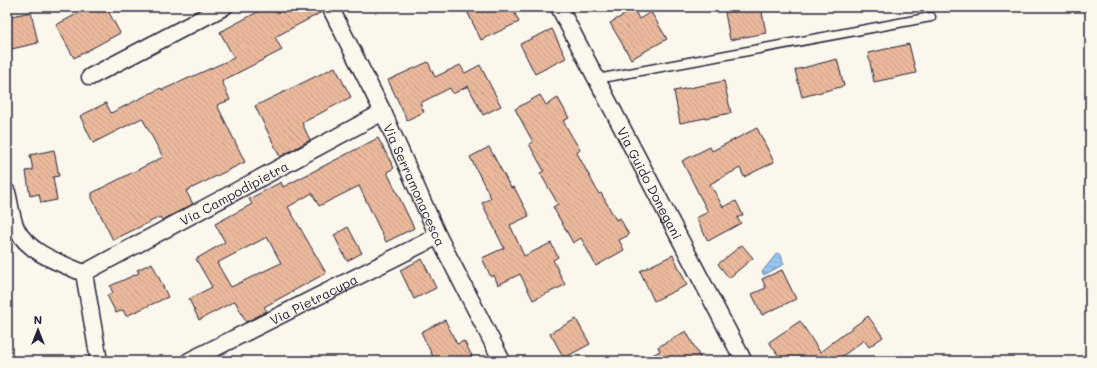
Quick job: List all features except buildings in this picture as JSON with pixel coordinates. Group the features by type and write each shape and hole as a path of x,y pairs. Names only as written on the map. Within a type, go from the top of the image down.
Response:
{"street":[{"path":"90,77 224,7"},
{"name":"Via Serramonacesca","path":"330,7 383,112 438,236 502,361"},
{"name":"Via Guido Donegani","path":"559,7 742,360"},
{"name":"Via Campodipietra","path":"84,273 383,112"},
{"path":"7,192 16,227 25,241 40,253 84,273 100,361"},
{"name":"Via Pietracupa","path":"189,361 438,236"}],"lane":[{"path":"597,79 931,17"}],"water":[{"path":"777,253 781,255 784,264 764,275 762,272"}]}
